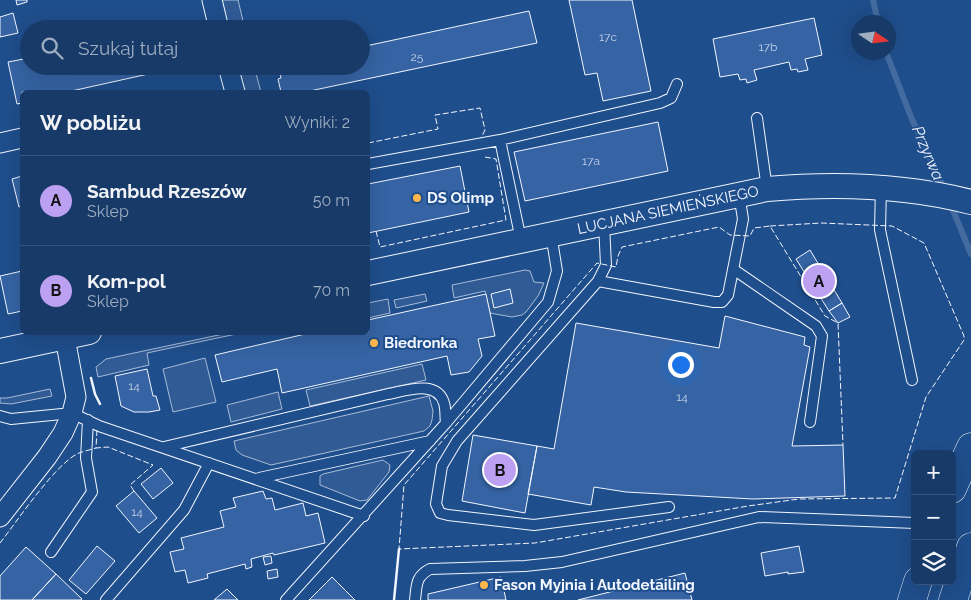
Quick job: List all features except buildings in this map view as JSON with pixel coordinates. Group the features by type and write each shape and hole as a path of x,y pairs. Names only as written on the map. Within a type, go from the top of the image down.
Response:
{"main road":[{"path":"956,480 971,447"},
{"path":"953,600 971,547"}],"street":[{"path":"212,0 217,20"},
{"path":"230,75 233,90"},
{"path":"0,143 20,138"},
{"name":"LUCJANA SIEMIEŃSKIEGO","path":"370,273 767,189 845,185 881,187 944,195 971,202"},
{"path":"0,351 77,335"},
{"path":"0,517 47,457 63,433 80,417 65,338"}],"lane":[{"path":"370,164 500,140 660,103 671,98 677,84"},
{"path":"757,118 767,189"},
{"path":"500,140 521,240"},
{"path":"881,187 880,230 912,380"},
{"path":"598,282 722,302 728,295 743,220 739,194"},
{"path":"604,223 606,265 598,282 457,441 442,466 436,504 440,513 448,515 534,525 669,507"},
{"path":"286,600 364,516 446,423 548,302 557,271 551,234"},
{"path":"733,269 816,326 822,336 810,422"},
{"path":"164,448 378,396 424,387 438,393 444,402 446,423"},
{"path":"0,416 11,419 80,417 99,426 364,516"},
{"path":"51,552 92,492 80,417"},
{"path":"258,479 430,440"},
{"path":"106,600 184,510 209,463"},
{"path":"415,600 417,581 422,574 430,569 525,566 562,562 758,517 911,523"}],"shaded area":[{"path":"222,0 238,0 243,20 227,20"},
{"path":"240,75 256,75 260,90 244,90"},
{"path":"525,270 530,271 534,282 544,283 538,296 522,315 512,317 490,313 485,291 454,298 452,285"},
{"path":"425,294 427,301 396,308 394,300"},
{"path":"388,299 390,313 370,318 370,303"},
{"path":"219,335 232,335 147,353 149,365 98,377 96,367 106,359"},
{"path":"205,358 216,402 173,412 163,369"},
{"path":"422,364 426,380 310,406 306,390"},
{"path":"50,389 52,396 11,404 0,403 0,398"},
{"path":"278,392 282,409 231,422 227,405"},
{"path":"429,396 433,411 432,420 430,426 424,431 271,465 242,455 236,450 234,441"},
{"path":"383,460 390,465 389,472 367,500 360,501 320,485 320,476 323,474"}],"waterway":[{"name":"Przyrwa","path":"873,0 876,15"},
{"name":"Przyrwa","path":"889,60 911,117 944,189"},
{"name":"Przyrwa","path":"950,203 971,254"}],"fence":[{"path":"370,143 438,129 435,115 480,108 485,130 481,138"},
{"path":"376,231 380,247 506,220 496,159 485,157"},
{"path":"770,226 821,223 892,226 924,243 964,336 964,340 926,397 895,498 799,499 535,543 399,549 404,485 597,263 616,267 622,247 719,227 730,235 750,236 754,228 770,226 825,316 838,323 843,445"},
{"path":"97,430 96,448 108,447 153,465 130,485 134,491"},
{"path":"0,543 47,481 68,460 77,454 96,448"}],"wall":[{"path":"91,378 100,404"},
{"path":"394,600 399,549"}],"place":[{"name":"DS Olimp","path":"417,198"},
{"name":"Sambud Rzeszów","path":"819,281"},
{"name":"Biedronka","path":"374,343"},
{"name":"Kom-pol","path":"500,470"},
{"name":"Fason Myjnia i Autodetailing","path":"484,585"}]}
